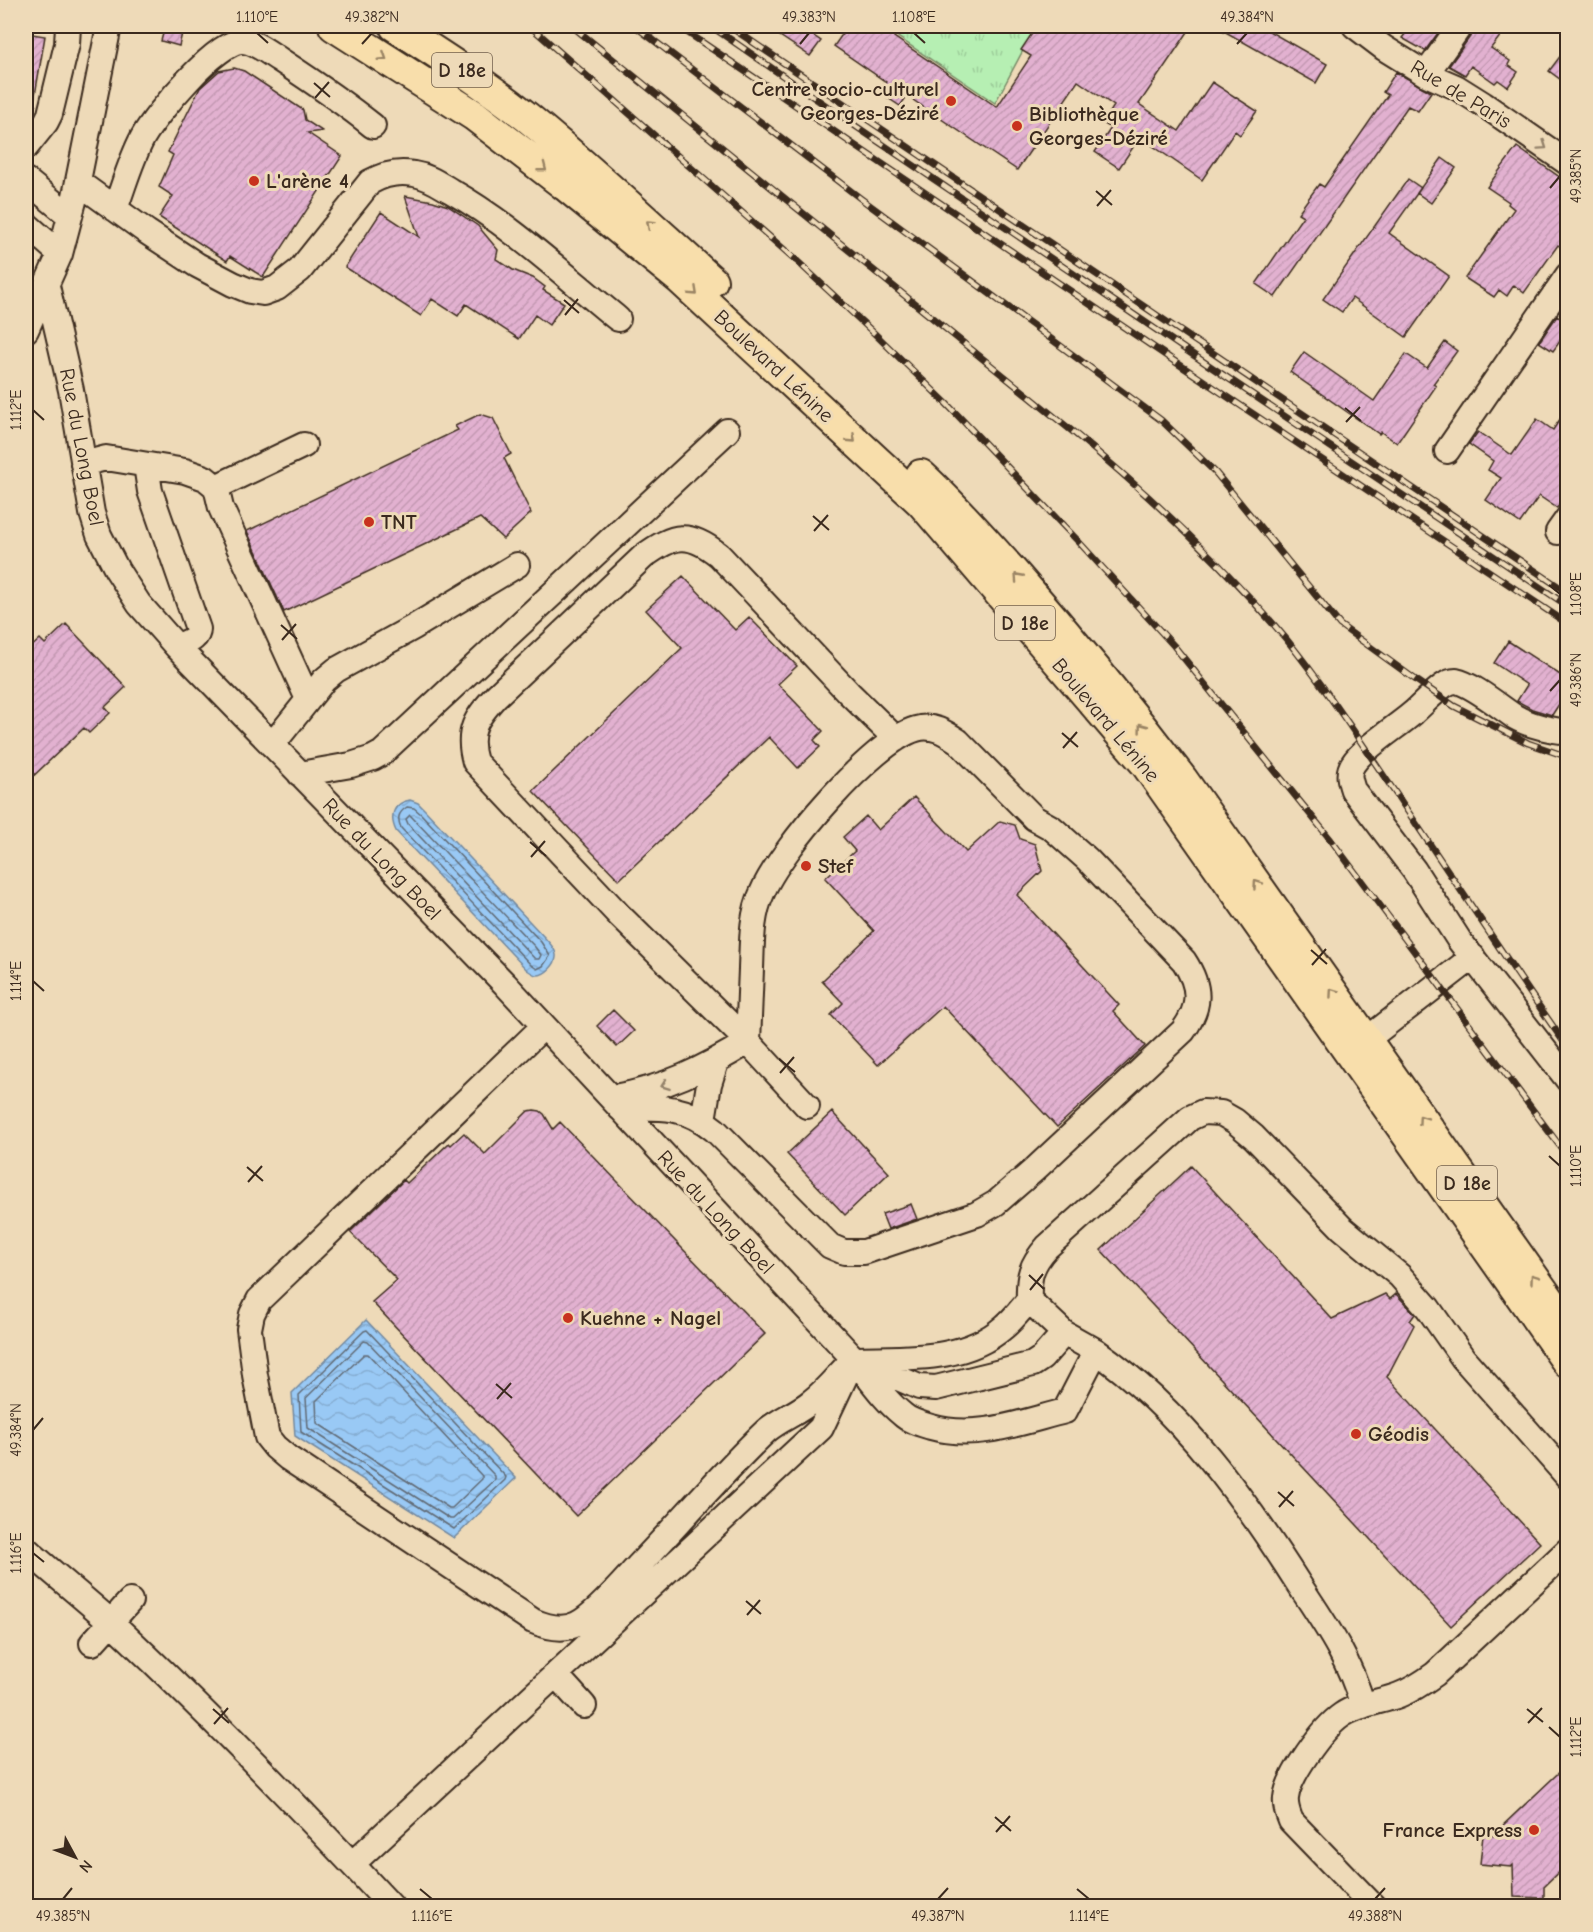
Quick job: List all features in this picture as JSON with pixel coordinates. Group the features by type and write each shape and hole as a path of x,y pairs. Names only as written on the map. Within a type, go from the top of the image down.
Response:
{"main road":[{"name":"Boulevard Lénine","path":"334,26 475,116 566,186 680,279 921,502 1146,764 1568,1363"},
{"name":"D 18e","path":"395,26 483,83 579,161 784,347 949,503 1053,617 1122,700 1182,778 1568,1326"}],"street":[{"path":"26,147 50,114 67,44 68,26"},
{"path":"26,330 60,254 78,182 109,26"},
{"name":"Rue de Paris","path":"1357,26 1384,48 1426,74 1456,87 1568,163"},
{"path":"1426,74 1460,26"},
{"path":"115,209 142,140 152,121 211,58 222,48 236,41 246,41 259,47 316,84 373,126"},
{"path":"78,182 197,266 233,285 263,293 278,288 300,270 370,182 384,174 413,173 428,178 469,201 618,319"},
{"path":"26,180 70,216"},
{"path":"26,224 60,254"},
{"path":"1447,451 1568,275"},
{"name":"Rue du Long Boel","path":"47,286 71,390 92,513 99,535 117,570 139,604 177,647 544,1026 854,1359 887,1400 903,1416 919,1423 964,1433 983,1431 1065,1411 1096,1352"},
{"path":"300,774 351,765 382,753 728,431"},
{"path":"216,487 304,445"},
{"path":"83,464 106,459 185,471 205,478 216,487 222,508 308,699"},
{"path":"146,465 150,490 198,629 195,638 177,647"},
{"path":"807,1106 748,1042 620,916 480,768 475,762 472,750 473,726 481,712 496,696 644,556 660,545 675,539 689,538 704,543 719,555 849,693 896,739"},
{"path":"272,745 324,680 336,670 414,627 517,565"},
{"path":"1568,732 1517,718 1462,683 1453,681 1434,693 1412,714 1359,756 1350,771 1349,779 1353,790 1414,870 1459,940 1568,1080"},
{"path":"615,1103 675,1110 696,1115 830,1245 844,1252 864,1252 978,1214 996,1203 1183,1031 1192,1019 1196,1007 1197,991 1193,975 1184,961 1087,859 1052,828 1034,818 958,741 945,732 931,728 916,729 896,739 855,773 832,797 778,863 761,894 753,928 748,1042"},
{"path":"1366,1040 1473,957"},
{"path":"544,1026 259,1300 252,1314 249,1329 267,1437 275,1448 533,1621 546,1627 561,1628 574,1626 585,1619 629,1577 768,1430 814,1400 854,1359 939,1356 956,1352 993,1335 1005,1326 1029,1300"},
{"path":"615,1103 716,1062 748,1042"},
{"path":"703,1120 709,1084 716,1062"},
{"path":"1363,1706 1355,1678 1342,1652 1268,1535 1214,1463 1153,1396 1124,1371 1064,1333 1029,1300 1028,1282 1032,1269 1047,1247 1190,1118 1203,1112 1221,1113 1254,1137 1342,1228 1400,1276 1428,1308 1463,1358 1568,1477"},
{"path":"854,1359 919,1388 936,1388 1033,1364 1042,1358 1064,1333"},
{"path":"352,1864 821,1428 854,1359"},
{"path":"26,1549 110,1622 283,1791 391,1906"},
{"path":"1372,1906 1291,1821 1285,1800 1295,1770 1326,1730 1342,1715 1400,1695 1422,1684 1568,1551"},
{"path":"92,1643 130,1600"},
{"path":"556,1675 584,1706"}],"green space":[{"path":"905,26 1036,26 995,103 898,37"}],"water":[{"path":"410,800 418,803 425,810 552,946 556,958 547,971 536,975 527,970 396,831 393,820 394,811 400,804"},
{"path":"366,1320 516,1478 454,1538 295,1436 292,1393"}],"building":[{"path":"165,26 183,29 179,46 161,41"},
{"path":"765,26 796,26 821,41 810,56"},
{"path":"848,26 902,26 894,37 997,107 1031,56 1021,50 1037,26 1052,33 1058,26 1192,26 1139,104 1179,131 1212,82 1257,111 1240,135 1235,131 1202,180 1140,137 1119,168 1095,152 1111,128 1103,123 1114,106 1078,81 1017,170 907,96 900,106 879,92 886,82 834,46"},
{"path":"1215,26 1260,26 1327,64 1316,83"},
{"path":"1411,26 1443,26 1425,51 1402,38"},
{"path":"1474,26 1508,26 1491,48 1510,61 1508,65 1518,72 1508,87 1498,80 1495,83 1471,66 1465,75 1449,66 1472,34"},
{"path":"26,33 45,36 34,101 26,100"},
{"path":"1568,46 1568,85 1549,71"},
{"name":"L'arène 4","path":"234,68 244,71 303,110 305,120 322,131 308,133 342,156 263,277 230,256 227,261 159,217 173,196 159,187 173,155 168,152 200,88 219,71"},
{"path":"1396,72 1431,92 1418,111 1408,106 1275,297 1256,284 1303,216 1298,213 1319,184 1324,187 1388,95 1383,92"},
{"path":"1517,147 1568,183 1568,252 1558,245 1524,293 1514,285 1507,296 1499,290 1494,297 1465,278 1514,209 1508,204 1509,202 1487,187"},
{"path":"1442,158 1456,168 1431,203 1417,193"},
{"path":"1408,179 1421,188 1389,233 1449,276 1406,337 1352,298 1342,312 1323,299"},
{"path":"405,196 448,206 478,226 498,250 496,259 513,270 533,278 545,287 543,290 564,303 549,325 535,315 519,339 466,304 458,316 432,299 421,316 345,267 381,212 419,237"},
{"path":"1557,316 1568,324 1568,330 1553,351 1539,342"},
{"path":"1445,342 1457,351 1433,384 1436,386 1397,443 1381,432 1379,434 1290,372 1304,352 1374,401 1406,354 1427,368"},
{"path":"1568,407 1568,493 1557,508 1539,496 1520,523 1486,500 1501,478 1488,470 1493,461 1469,444 1478,432 1512,455 1537,419 1553,430"},
{"path":"480,414 493,418 511,454 504,458 531,513 503,539 480,518 284,612 247,531 458,430 455,426"},
{"path":"683,576 735,630 749,617 797,666 778,684 823,731 814,740 820,747 798,768 769,737 619,880 533,791 682,648 646,610"},
{"path":"66,624 126,687 105,707 110,713 89,733 84,728 26,783 26,652 40,639 45,644"},
{"path":"1508,641 1568,680 1568,688 1552,715 1532,709 1517,701 1527,685 1494,663"},
{"path":"914,797 966,852 1000,821 1015,825 1020,839 1035,844 1042,871 1017,895 1119,1005 1113,1011 1145,1046 1057,1127 943,1006 878,1065 831,1015 843,1003 822,981 874,931 825,878 855,851 843,837 866,816 878,830"},
{"path":"613,1010 634,1031 617,1047 597,1026"},
{"name":"Kuehne + Nagel","path":"534,1110 544,1114 553,1129 560,1122 765,1334 576,1516 372,1302 397,1280 350,1232 404,1180 407,1183 449,1143 451,1145 464,1133 485,1154 528,1111"},
{"path":"832,1112 889,1173 845,1215 787,1154"},
{"name":"Géodis","path":"1191,1166 1332,1319 1385,1294 1390,1299 1396,1294 1415,1314 1410,1321 1414,1325 1387,1377 1540,1543 1451,1626 1101,1250"},
{"path":"911,1204 917,1219 888,1229 882,1214"},
{"name":"France Express","path":"1568,1764 1568,1863 1544,1886 1544,1898 1514,1897 1513,1865 1511,1867 1480,1864 1483,1835 1501,1836 1502,1826"}],"railway":[{"path":"530,26 797,261 875,334 945,402 1078,541 1174,646 1331,840 1568,1157"},
{"path":"572,26 1072,431 1157,505 1211,557 1287,640 1315,676 1568,1048"},
{"path":"635,26 860,198 1161,420 1215,472 1340,625 1454,706 1528,743 1568,757"},
{"path":"678,26 1568,624"},
{"path":"711,26 1189,352 1568,606"},
{"path":"729,26 1568,593"}],"place":[{"name":"Centre socio-culturel Georges-Déziré","path":"951,101"},
{"name":"Bibliothèque Georges-Déziré","path":"1017,126"},
{"name":"L'arène 4","path":"254,181"},
{"name":"TNT","path":"369,522"},
{"name":"Stef","path":"806,866"},
{"name":"Kuehne + Nagel","path":"568,1318"},
{"name":"Géodis","path":"1356,1434"},
{"name":"France Express","path":"1534,1830"}]}
